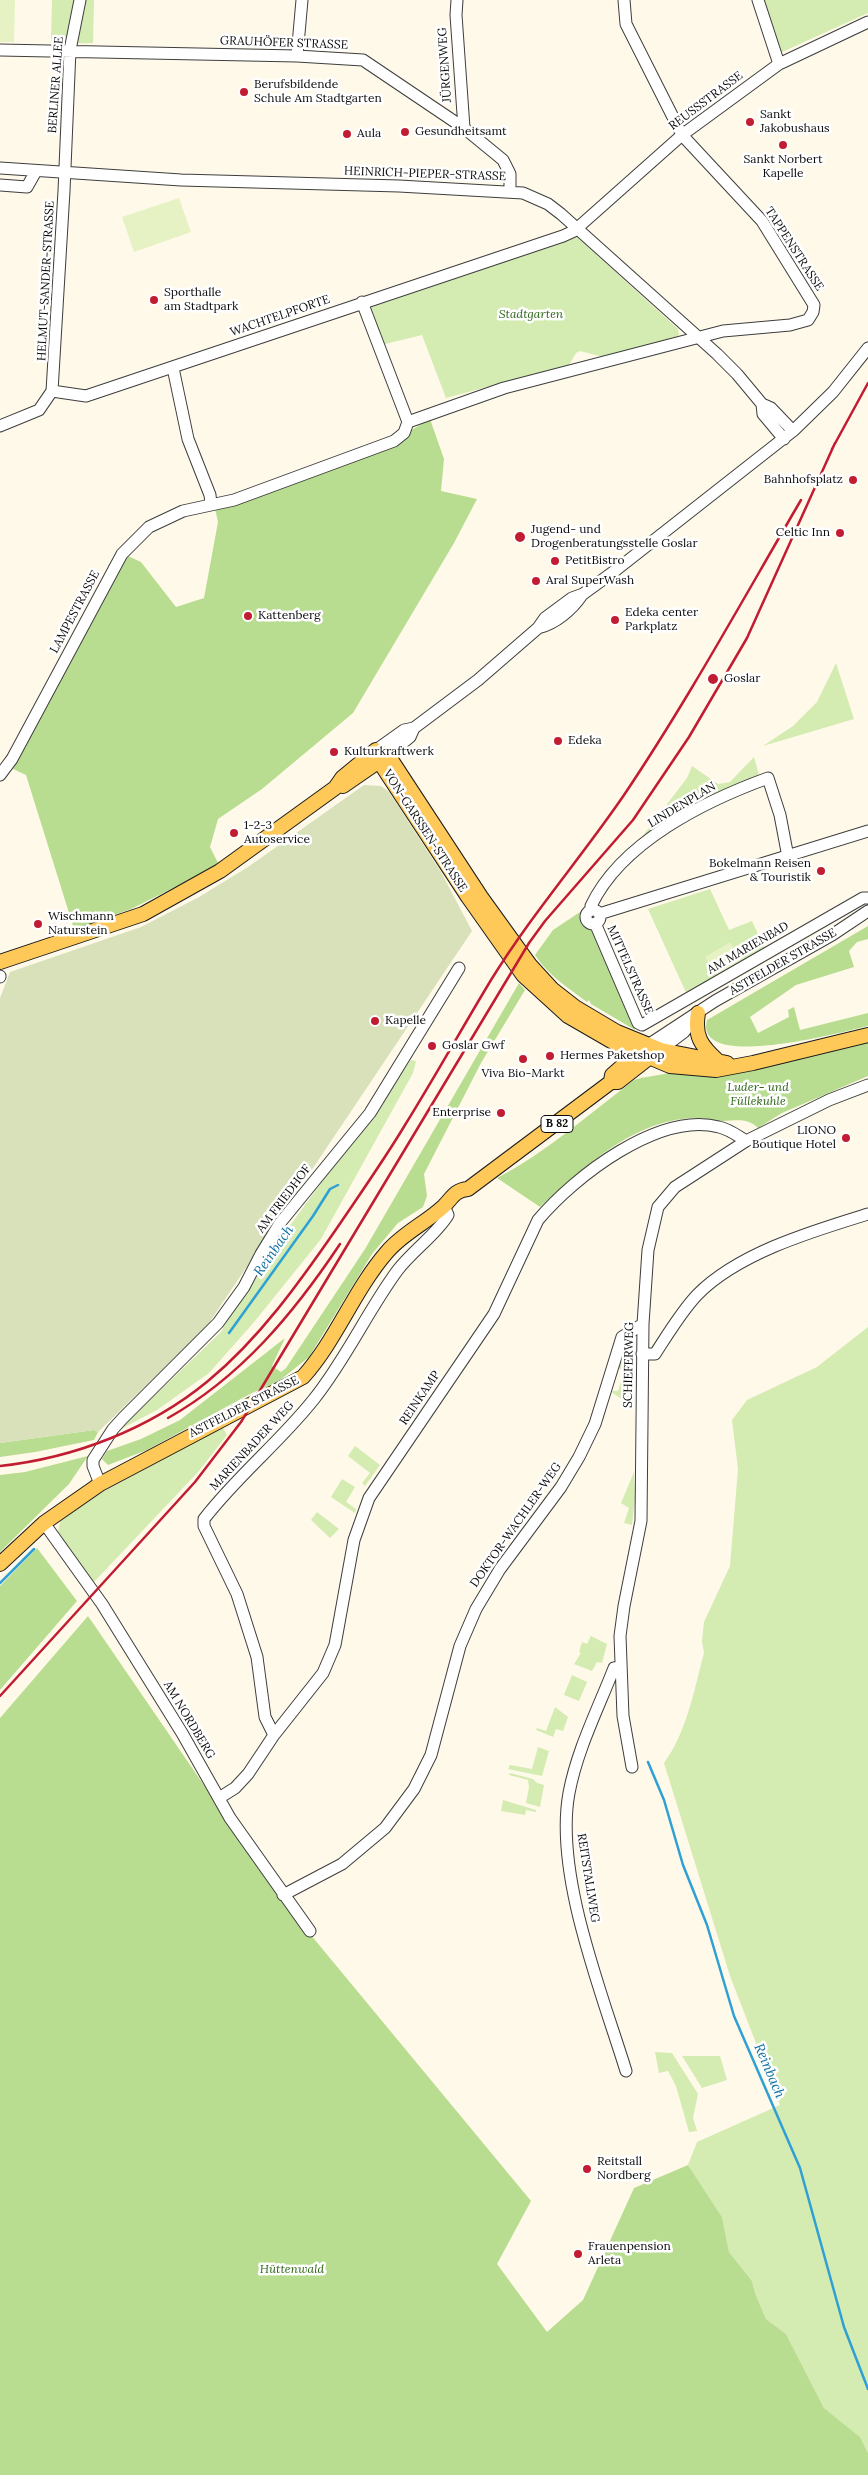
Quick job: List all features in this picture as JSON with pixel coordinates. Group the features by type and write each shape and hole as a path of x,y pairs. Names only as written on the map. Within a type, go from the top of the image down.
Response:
{"main road":[{"path":"0,962 143,914 220,871 335,788 346,786 381,756"},
{"name":"VON-GARSSEN-STRASSE","path":"381,756 480,897 540,977 575,1007 649,1051 670,1066 716,1070 775,1058 868,1035"},
{"path":"698,1013 696,1024 698,1039 703,1048 718,1061"},
{"name":"VON-GARSSEN-STRASSE","path":"649,1051 737,1065"},
{"name":"ASTFELDER STRASSE","path":"0,1564 44,1523 100,1484 303,1377 320,1358 387,1251 413,1228 444,1206 458,1202 465,1197 468,1189 611,1082 618,1082 649,1051"}],"street":[{"name":"BERLINER ALLEE","path":"65,173 70,50 80,0"},
{"path":"297,56 302,0"},
{"name":"JÜRGENWEG","path":"457,0 456,15 464,128"},
{"name":"TAPPENSTRASSE","path":"624,0 626,24 682,135 762,221 814,309 808,320 799,323 723,331 698,338"},
{"path":"758,0 779,64"},
{"name":"REUSSSTRASSE","path":"577,228 682,135 779,64 868,22"},
{"name":"GRAUHÖFER STRASSE","path":"0,50 297,56 364,60 464,128 503,160 510,174 510,190"},
{"name":"HEINRICH-PIEPER-STRASSE","path":"0,168 181,180 510,190 523,193 548,204 577,228 737,374 762,404 771,408 794,431"},
{"path":"0,185 28,187 36,170"},
{"name":"HELMUT-SANDER-STRASSE","path":"52,391 65,173"},
{"name":"WACHTELPFORTE","path":"52,391 86,396 563,236 577,228"},
{"path":"173,368 188,439 210,495 211,504 255,493 394,441 404,433 408,422 362,302"},
{"path":"408,422 504,388 698,338"},
{"path":"381,756 410,736 414,728 478,680 538,628 549,625 576,604 583,594 794,431 833,392 868,348"},
{"path":"0,426 39,410 52,391"},
{"name":"HEINRICH-PIEPER-STRASSE","path":"762,404 763,414 784,439"},
{"name":"LAMPESTRASSE","path":"0,775 12,758 122,554 149,527 182,511 211,504"},
{"name":"LINDENPLAN","path":"595,916 591,906 604,882 624,860 655,836 700,807 768,778 780,815 788,857"},
{"path":"595,916 868,831"},
{"name":"AM MARIENBAD","path":"642,1025 863,898 868,898"},
{"name":"ASTFELDER STRASSE","path":"649,1051 684,1032 698,1013 731,992 832,935 868,911"},
{"name":"MITTELSTRASSE","path":"595,916 620,985 638,1023 642,1025"},
{"name":"AM FRIEDHOF","path":"100,1484 93,1466 93,1460 113,1429 218,1323 244,1287 280,1223 370,1113 459,968"},
{"name":"SCHIEFERWEG","path":"632,1767 623,1716 620,1636 624,1606 642,1522 643,1324 648,1250 658,1207 675,1187 746,1141 829,1100 868,1085"},
{"name":"REINKAMP","path":"219,1798 235,1788 248,1774 274,1735 323,1673 335,1645 354,1540 369,1498 494,1314 538,1220 547,1209 593,1169 624,1148 650,1135 679,1127 706,1125 731,1131 746,1141"},
{"name":"MARIENBADER WEG","path":"274,1735 265,1717 257,1657 240,1602 204,1526 204,1520 312,1401 333,1375 395,1274 410,1254 448,1216 444,1206"},
{"path":"642,1354 655,1354 698,1295 736,1265 764,1250 868,1214"},
{"name":"DOKTOR-WACHLER-WEG","path":"283,1895 342,1864 386,1828 414,1789 431,1755 460,1646 476,1609 500,1569 555,1494 579,1457 595,1424 622,1337 643,1324"},
{"name":"AM NORDBERG","path":"44,1523 106,1611 182,1733 219,1798 283,1895 310,1931"},
{"name":"REITSTALLWEG","path":"620,1667 614,1668 578,1758 569,1794 567,1844 582,1931 626,2071"}],"green space":[{"path":"0,0 15,0 14,42 0,42"},
{"path":"52,0 94,0 93,43 58,44 51,41"},
{"path":"764,0 868,0 868,13 782,52 779,51"},
{"path":"179,198 191,232 134,252 122,217"},
{"name":"Stadtgarten","path":"577,237 678,329 679,335 674,339 603,357 580,351 576,353 569,365 446,398 422,335 381,345 369,308"},
{"name":"Kattenberg","path":"430,419 444,459 441,491 477,499 454,543 353,713 262,789 218,819 210,847 219,865 131,909 74,929 26,775 13,769 128,556 141,562 176,607 204,598 218,522 214,504 398,438"},
{"path":"836,663 854,719 763,746 793,726 817,702"},
{"path":"754,757 760,779 635,846 687,778 692,766 718,784 730,782"},
{"path":"364,785 381,786 389,792 441,872 472,931 207,1326 98,1432 94,1430 0,1443 0,998 10,972 141,927 199,897 248,867"},
{"path":"710,889 729,930 752,921 766,951 688,997 648,909"},
{"path":"586,908 635,1030 591,1004 589,1000 587,1002 573,992 552,975 535,955 553,930"},
{"path":"868,926 868,939 857,942 849,951 854,967 796,985 750,1017 758,1033 789,1017 788,1010 794,1007 800,1030 868,1013 868,1026 804,1040 746,1047 723,1044 709,1036 707,1020"},
{"path":"730,942 741,960 716,975 705,957"},
{"path":"519,983 525,990 481,1063 424,1174 427,1196 423,1207 398,1223 372,1254 309,1357 279,1381 250,1394 147,1450 108,1465 102,1459 107,1451 141,1439 180,1420 285,1338 272,1366 281,1372 286,1368 365,1249"},
{"name":"Luder- und Füllekuhle","path":"868,1039 868,1076 782,1113 758,1128 745,1121 720,1121 696,1118 673,1121 651,1127 611,1148 540,1207 497,1178 550,1145 634,1080 673,1071"},
{"path":"411,1060 416,1061 413,1073 321,1239 255,1321 209,1373 157,1410 119,1430 221,1332 245,1287"},
{"path":"868,1327 868,2453 860,2437 824,2408 786,2334 766,2319 752,2281 729,2252 722,2217 688,2165 697,2142 780,2105 730,1976 664,1763 679,1738 693,1696 704,1653 702,1641 704,1622 730,1566 738,1469 732,1420 747,1400 817,1367"},
{"path":"625,1353 633,1357 633,1407 610,1391 618,1391 625,1370 617,1368 621,1356"},
{"path":"221,1424 227,1435 199,1471 93,1583 58,1532 60,1522 89,1499 160,1461"},
{"path":"94,1430 98,1432 94,1440 0,1457 0,1443"},
{"path":"355,1446 380,1465 365,1486 362,1483 370,1473 348,1456"},
{"path":"88,1456 69,1484 0,1552 0,1475 25,1472"},
{"path":"634,1472 635,1499 632,1525 624,1523 629,1508 621,1503"},
{"path":"342,1479 355,1487 346,1502 356,1509 355,1513 331,1497"},
{"path":"317,1512 339,1529 330,1538 311,1520"},
{"path":"37,1548 77,1601 0,1690 0,1586"},
{"name":"Hüttenwald","path":"88,1616 286,1905 531,2201 497,2264 547,2332 583,2300 634,2188 688,2165 722,2217 729,2252 752,2281 766,2319 786,2334 824,2408 860,2437 868,2453 868,2475 0,2475 0,1718"},
{"path":"591,1636 607,1644 602,1663 597,1662 592,1671 574,1664 581,1653 579,1652 582,1642 587,1644"},
{"path":"572,1675 587,1682 579,1701 564,1695"},
{"path":"555,1707 568,1717 563,1731 556,1729 553,1737 536,1730 537,1728 546,1731"},
{"path":"538,1747 549,1751 542,1776 508,1769 510,1765 532,1769"},
{"path":"510,1773 533,1779 537,1783 544,1785 540,1807 526,1803 529,1787 528,1780 509,1775"},
{"path":"503,1800 536,1810 536,1812 526,1810 525,1815 501,1811"},
{"path":"655,2052 672,2053 698,2094 693,2118 697,2131 689,2132 676,2086 668,2071 659,2073"},
{"path":"682,2056 720,2056 727,2080 702,2088"}],"waterway":[{"name":"Reinbach","path":"229,1333 313,1216 330,1189 338,1185"},
{"path":"0,1583 34,1549"},
{"name":"Reinbach","path":"648,1762 664,1800 683,1865 707,1925 734,2016 800,2168 844,2327 868,2389"}],"railway":[{"path":"832,449 868,383"},
{"path":"0,1696 195,1482 241,1422 529,943 545,921 633,820 689,737 747,638 835,443"},
{"path":"0,1466 56,1456 83,1448 136,1427 185,1398 208,1381 227,1365 261,1329 323,1249 389,1151 506,956 608,818 648,759 715,649 801,500"},
{"path":"168,1418 194,1402 219,1383 264,1342 304,1295 340,1244"}],"place":[{"name":"Berufsbildende Schule Am Stadtgarten","path":"244,92"},
{"name":"Sankt Jakobushaus","path":"750,122"},
{"name":"Gesundheitsamt","path":"405,132"},
{"name":"Aula","path":"347,134"},
{"name":"Sankt Norbert Kapelle","path":"783,145"},
{"name":"Sporthalle am Stadtpark","path":"154,300"},
{"name":"Bahnhofsplatz","path":"853,480"},
{"name":"Celtic Inn","path":"840,533"},
{"name":"Jugend- und Drogenberatungsstelle Goslar","path":"520,537"},
{"name":"PetitBistro","path":"555,561"},
{"name":"Aral SuperWash","path":"536,581"},
{"name":"Kattenberg","path":"248,616"},
{"name":"Edeka center Parkplatz","path":"615,620"},
{"name":"Goslar","path":"713,679"},
{"name":"Edeka","path":"558,741"},
{"name":"Kulturkraftwerk","path":"334,752"},
{"name":"1-2-3 Autoservice","path":"234,833"},
{"name":"Bokelmann Reisen & Touristik","path":"821,871"},
{"name":"Wischmann Naturstein","path":"38,924"},
{"name":"Kapelle","path":"375,1021"},
{"name":"Goslar Gwf","path":"432,1046"},
{"name":"Hermes Paketshop","path":"550,1056"},
{"name":"Viva Bio-Markt","path":"523,1059"},
{"name":"Enterprise","path":"501,1113"},
{"name":"LIONO Boutique Hotel","path":"846,1138"},
{"name":"Reitstall Nordberg","path":"587,2169"},
{"name":"Frauenpension Arleta","path":"578,2254"}]}
